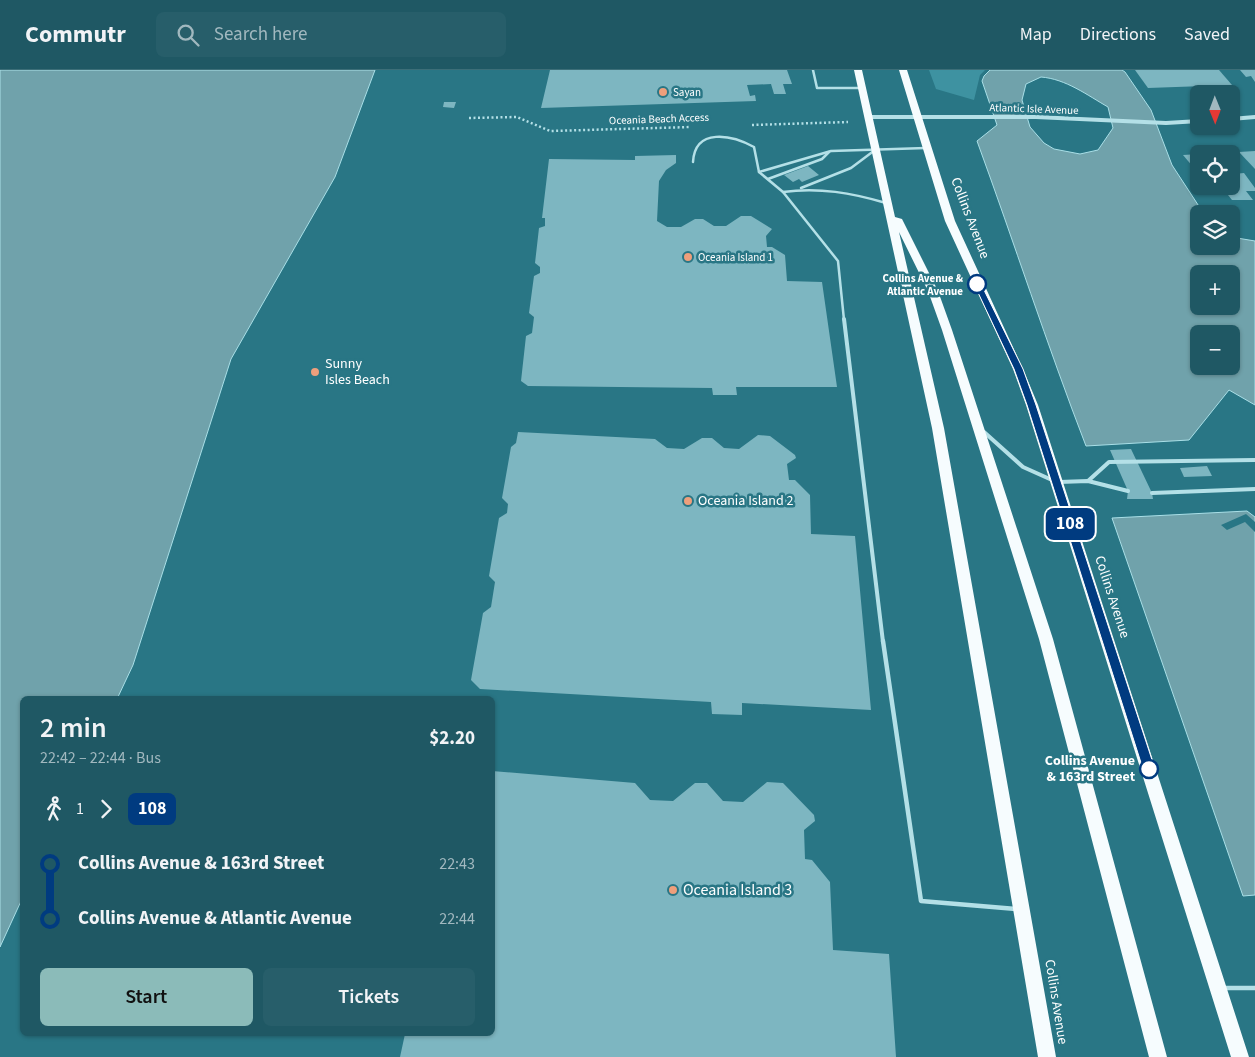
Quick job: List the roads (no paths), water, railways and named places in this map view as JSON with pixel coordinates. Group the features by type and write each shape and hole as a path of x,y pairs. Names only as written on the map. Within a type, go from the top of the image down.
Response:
{"main road":[{"name":"Collins Avenue","path":"858,70 938,428 1047,1057"},
{"name":"Collins Avenue","path":"903,70 961,248 1018,369 1057,482 1240,1057"},
{"path":"889,204 933,291 1046,639 1158,1057"}],"street":[{"name":"Atlantic Isle Avenue","path":"869,117 976,116 1166,123 1190,122"},
{"path":"1240,118 1255,117"}],"lane":[{"path":"813,70 817,88 862,88"},
{"path":"692,162 694,146 702,140 730,137 744,140 754,147 759,172 783,192 838,261 849,376 888,672 921,901 1023,910"},
{"path":"759,172 831,151 927,148"},
{"path":"783,192 799,189 851,168 876,149"},
{"path":"768,179 822,159 831,151"},
{"path":"799,189 836,190 889,204"},
{"path":"978,426 1010,459 1036,476 1057,482 1088,481 1128,491"},
{"path":"1088,481 1109,462 1255,460"},
{"path":"1152,493 1255,489"},
{"path":"1218,988 1255,988"}],"place":[{"name":"Sayan","path":"663,92"},
{"name":"Oceania Island 1","path":"688,257"},
{"name":"Collins Avenue & Atlantic Avenue","path":"977,284"},
{"name":"Sunny Isles Beach","path":"315,372"},
{"name":"Oceania Island 2","path":"688,501"},
{"name":"Collins Avenue & 163rd Street","path":"1149,769"},
{"name":"Oceania Island 3","path":"673,890"}]}
